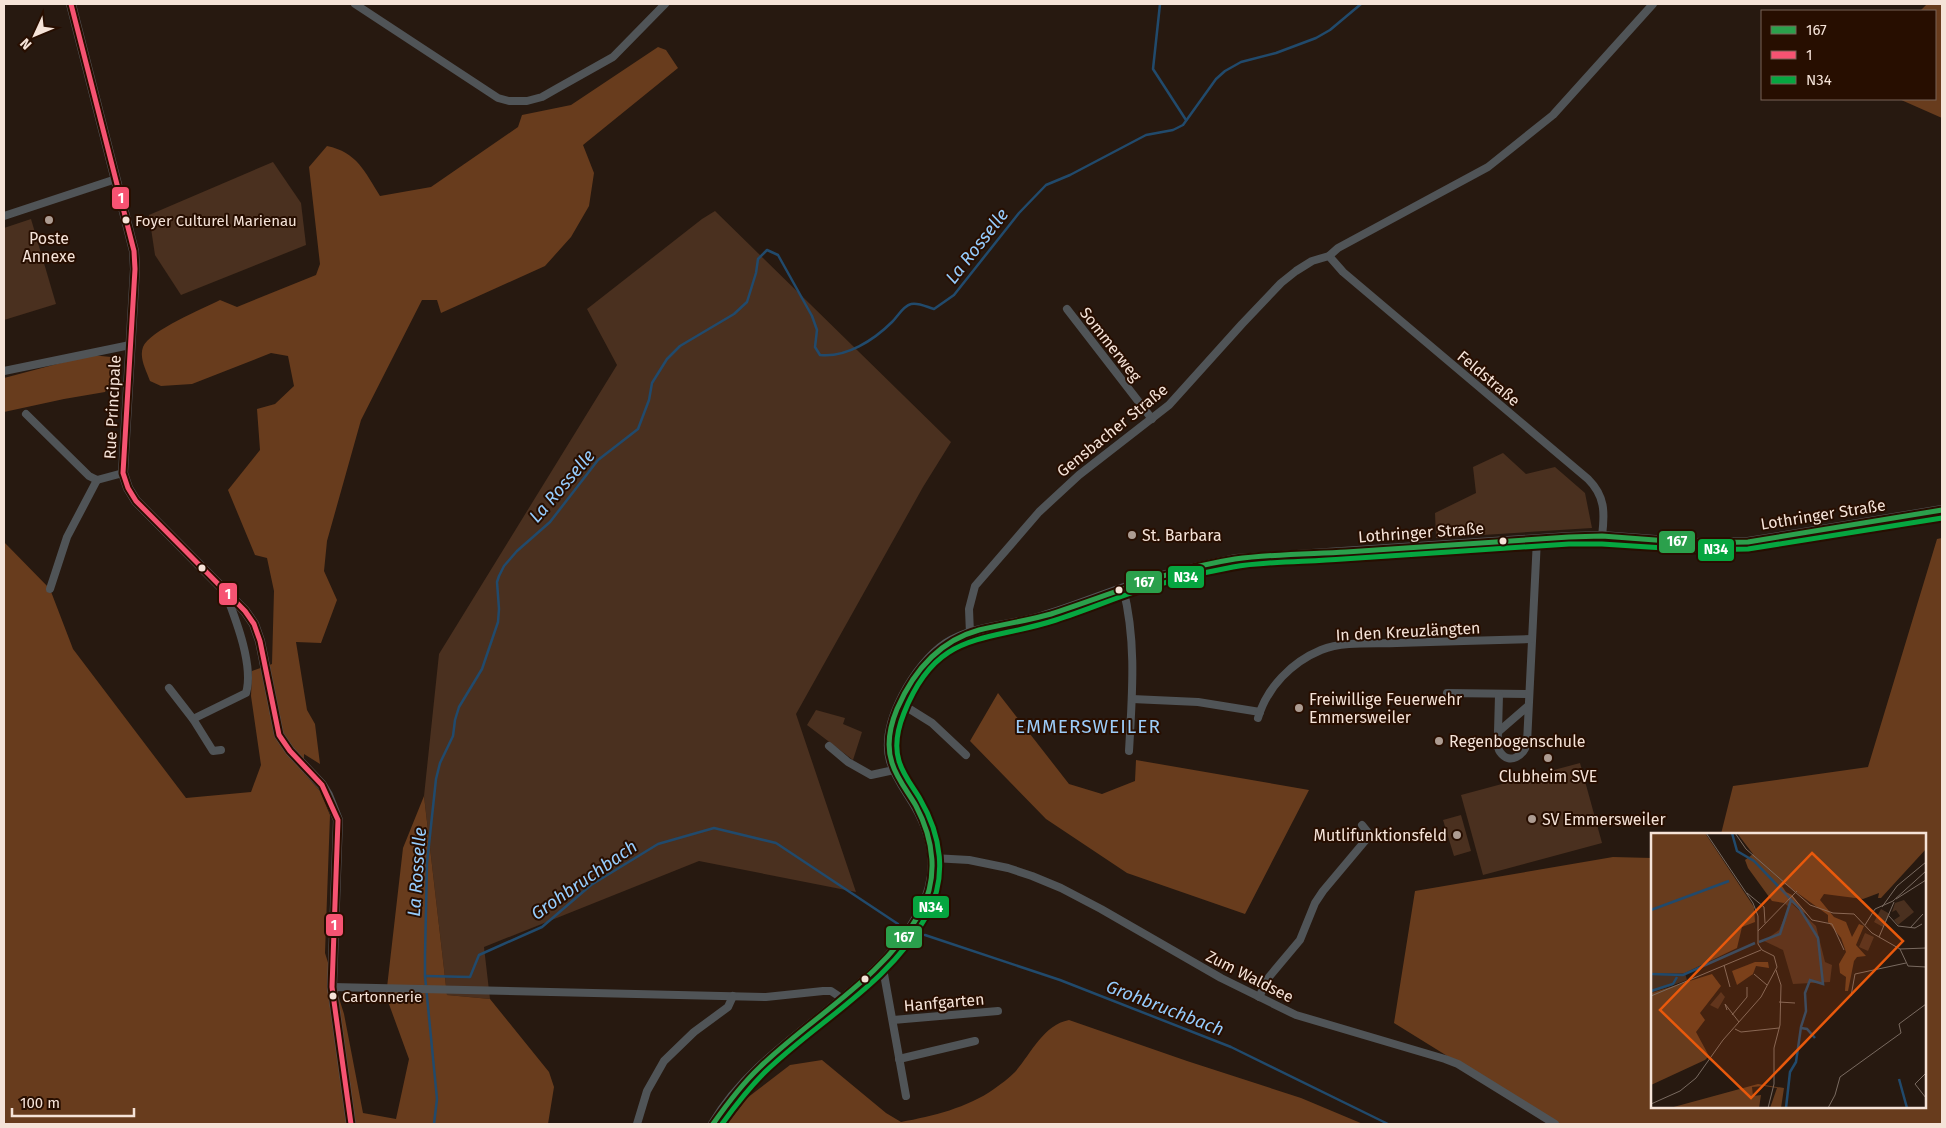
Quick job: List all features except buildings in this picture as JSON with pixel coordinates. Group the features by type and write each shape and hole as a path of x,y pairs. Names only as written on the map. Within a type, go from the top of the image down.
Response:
{"main road":[{"name":"Rue Principale","path":"71,4 134,251 135,269 123,473 128,488 136,501 245,611 254,624 260,641 279,735 290,751 322,785 338,820 332,987 351,1124"},
{"name":"Lothringer Straße","path":"970,634 1042,617 1123,588 1173,573 1236,559 1602,536 1671,542 1748,542 1942,510"},
{"path":"713,1124 728,1102 752,1076 843,999 882,963 906,934 926,899 932,873 932,847 924,822 894,770 890,759 890,733 900,704 918,672 936,652 956,638 970,634"}],"street":[{"path":"355,4 498,98 515,102 542,97 613,57 665,4"},
{"name":"Gensbacher Straße","path":"970,634 969,609 974,586 1039,512 1059,492 1169,405 1281,283 1296,270 1312,261 1329,256 1338,248 1488,167 1553,115 1653,4"},
{"path":"4,216 116,179"},
{"name":"Feldstraße","path":"1329,256 1343,272 1597,488 1602,499 1602,536"},
{"name":"Sommerweg","path":"1067,309 1152,419"},
{"path":"4,371 130,345"},
{"path":"26,414 89,476 97,480 123,473"},
{"path":"50,589 67,537 97,480"},
{"path":"1499,695 1498,746 1500,752 1512,759 1520,756 1525,751 1527,743 1537,539"},
{"path":"1123,588 1131,622 1133,659 1129,751"},
{"path":"193,719 246,693 248,684 242,635 226,592"},
{"name":"In den Kreuzlängten","path":"1132,699 1198,702 1259,715 1270,692 1288,671 1297,663 1323,649 1354,644 1531,639"},
{"path":"169,688 214,750 221,750"},
{"path":"1447,693 1528,694"},
{"path":"900,704 932,723 966,755"},
{"path":"1498,732 1528,706"},
{"path":"829,746 848,762 871,775 894,770"},
{"path":"1259,997 1269,977 1300,940 1315,903 1323,891 1370,835 1362,825"},
{"name":"Zum Waldsee","path":"933,858 969,860 1008,868 1061,888 1101,909 1170,950 1259,997 1296,1014 1458,1064 1555,1124"},
{"name":"Hanfgarten","path":"882,963 906,1096"},
{"path":"332,987 733,996 794,995 831,991 843,999"},
{"path":"637,1124 647,1091 664,1060 694,1032 728,1008 733,996"},
{"name":"Hanfgarten","path":"892,1020 998,1011"},
{"path":"899,1059 975,1041"}],"shaded area":[{"path":"1927,4 1942,4 1942,118 1901,100 1936,100 1936,10 1921,10"},
{"path":"658,47 666,50 678,68 583,145 594,173 589,206 571,237 545,266 441,313 437,300 422,300 361,420 327,541 324,571 337,600 321,643 296,642 307,710 315,724 320,764 304,754 304,773 320,791 330,815 325,953 344,1014 363,1113 396,1119 409,1059 386,996 403,848 424,796 447,995 490,999 549,1072 554,1087 548,1124 4,1124 4,542 50,589 73,649 186,798 251,792 261,765 251,696 252,671 272,664 274,591 267,558 255,555 228,490 260,450 257,409 275,404 294,386 288,356 271,353 192,384 161,386 150,381 142,360 143,347 155,334 166,327 220,300 237,307 316,275 320,264 309,167 327,146 346,153 353,158 365,171 380,196 431,187 518,127 522,115 571,105"},
{"path":"273,162 301,203 306,245 181,295 155,255 149,215"},
{"path":"715,211 951,442 923,487 796,714 856,892 699,861 484,947 490,999 447,995 424,796 439,654 617,365 587,309 702,219"},
{"path":"31,219 56,304 4,320 4,228"},
{"path":"91,355 111,357 112,380 105,392 4,412 4,378"},
{"path":"1503,453 1526,474 1555,467 1585,493 1592,528 1436,538 1435,513 1476,493 1473,467"},
{"path":"1942,538 1942,1124 1557,1124 1394,1023 1415,891 1613,857 1651,858 1651,1108 1926,1108 1926,833 1721,833 1733,786 1868,767 1937,539"},
{"path":"998,693 1069,784 1102,794 1135,781 1136,760 1309,790 1245,914 1127,873 1046,819 970,741"},
{"path":"816,710 845,718 843,724 862,732 853,760 807,725"},
{"name":"SV Emmersweiler","path":"1580,763 1602,843 1483,875 1461,795"},
{"name":"Mutlifunktionsfeld","path":"1461,815 1471,851 1454,856 1443,820"},
{"path":"1069,1020 1301,1098 1363,1124 727,1124 747,1098 790,1065 822,1060 886,1113 901,1122 949,1110 984,1096 1002,1083 1015,1072 1045,1034 1060,1023"}],"waterway":[{"path":"1160,4 1153,69 1186,120"},
{"name":"La Rosselle","path":"434,1124 437,1099 425,976 425,955 427,863 436,779 440,763 453,736 459,707 482,669 498,622 497,582 504,566 517,551 550,522 598,460 638,429 649,400 652,383 667,359 680,346 734,314 747,302 756,273 758,259 767,250 778,255 812,316 817,330 815,347 820,355 840,354 868,341 885,329 908,305 917,304 934,309 954,295 1019,213 1046,185 1070,175 1146,135 1173,130 1183,125 1216,79 1225,71 1241,62 1276,53 1316,38 1330,30 1361,4"},
{"name":"Grohbruchbach","path":"425,976 470,977 479,955 542,927 591,885 658,844 714,828 776,843 898,924"},
{"name":"Grohbruchbach","path":"925,935 1060,980 1231,1047 1388,1124"}],"transit line":[{"name":"1","path":"71,4 134,251 135,269 123,473 128,488 136,501 245,611 254,624 260,641 279,735 290,751 322,785 338,820 332,987 351,1124"},
{"name":"167","path":"713,1124 735,1094 760,1067 887,958 920,913 930,886 932,859 927,832 922,819 894,769 890,756 892,722 903,695 919,671 940,650 965,635 979,630 1051,614 1188,569 1235,559 1569,537 1602,536 1695,543 1748,542 1942,510"},
{"name":"N34","path":"722,1124 742,1097 765,1072 874,981 894,961 912,939 927,915 934,901 938,886 940,871 937,842 927,813 901,766 897,749 897,737 904,713 917,686 932,666 948,653 966,644 985,637 1056,620 1127,594 1185,577 1246,565 1569,544 1602,544 1695,550 1748,549 1942,518"}],"place":[{"name":"Poste Annexe","path":"49,220"},
{"name":"Foyer Culturel Marienau","path":"126,220"},
{"name":"St. Barbara","path":"1132,535"},
{"name":"Freiwillige Feuerwehr Emmersweiler","path":"1299,708"},
{"name":"Regenbogenschule","path":"1439,741"},
{"name":"Clubheim SVE","path":"1548,758"},
{"name":"SV Emmersweiler","path":"1532,819"},
{"name":"Mutlifunktionsfeld","path":"1457,835"},
{"name":"Cartonnerie","path":"333,996"}],"district":[{"name":"EMMERSWEILER","path":"1088,726"}]}
